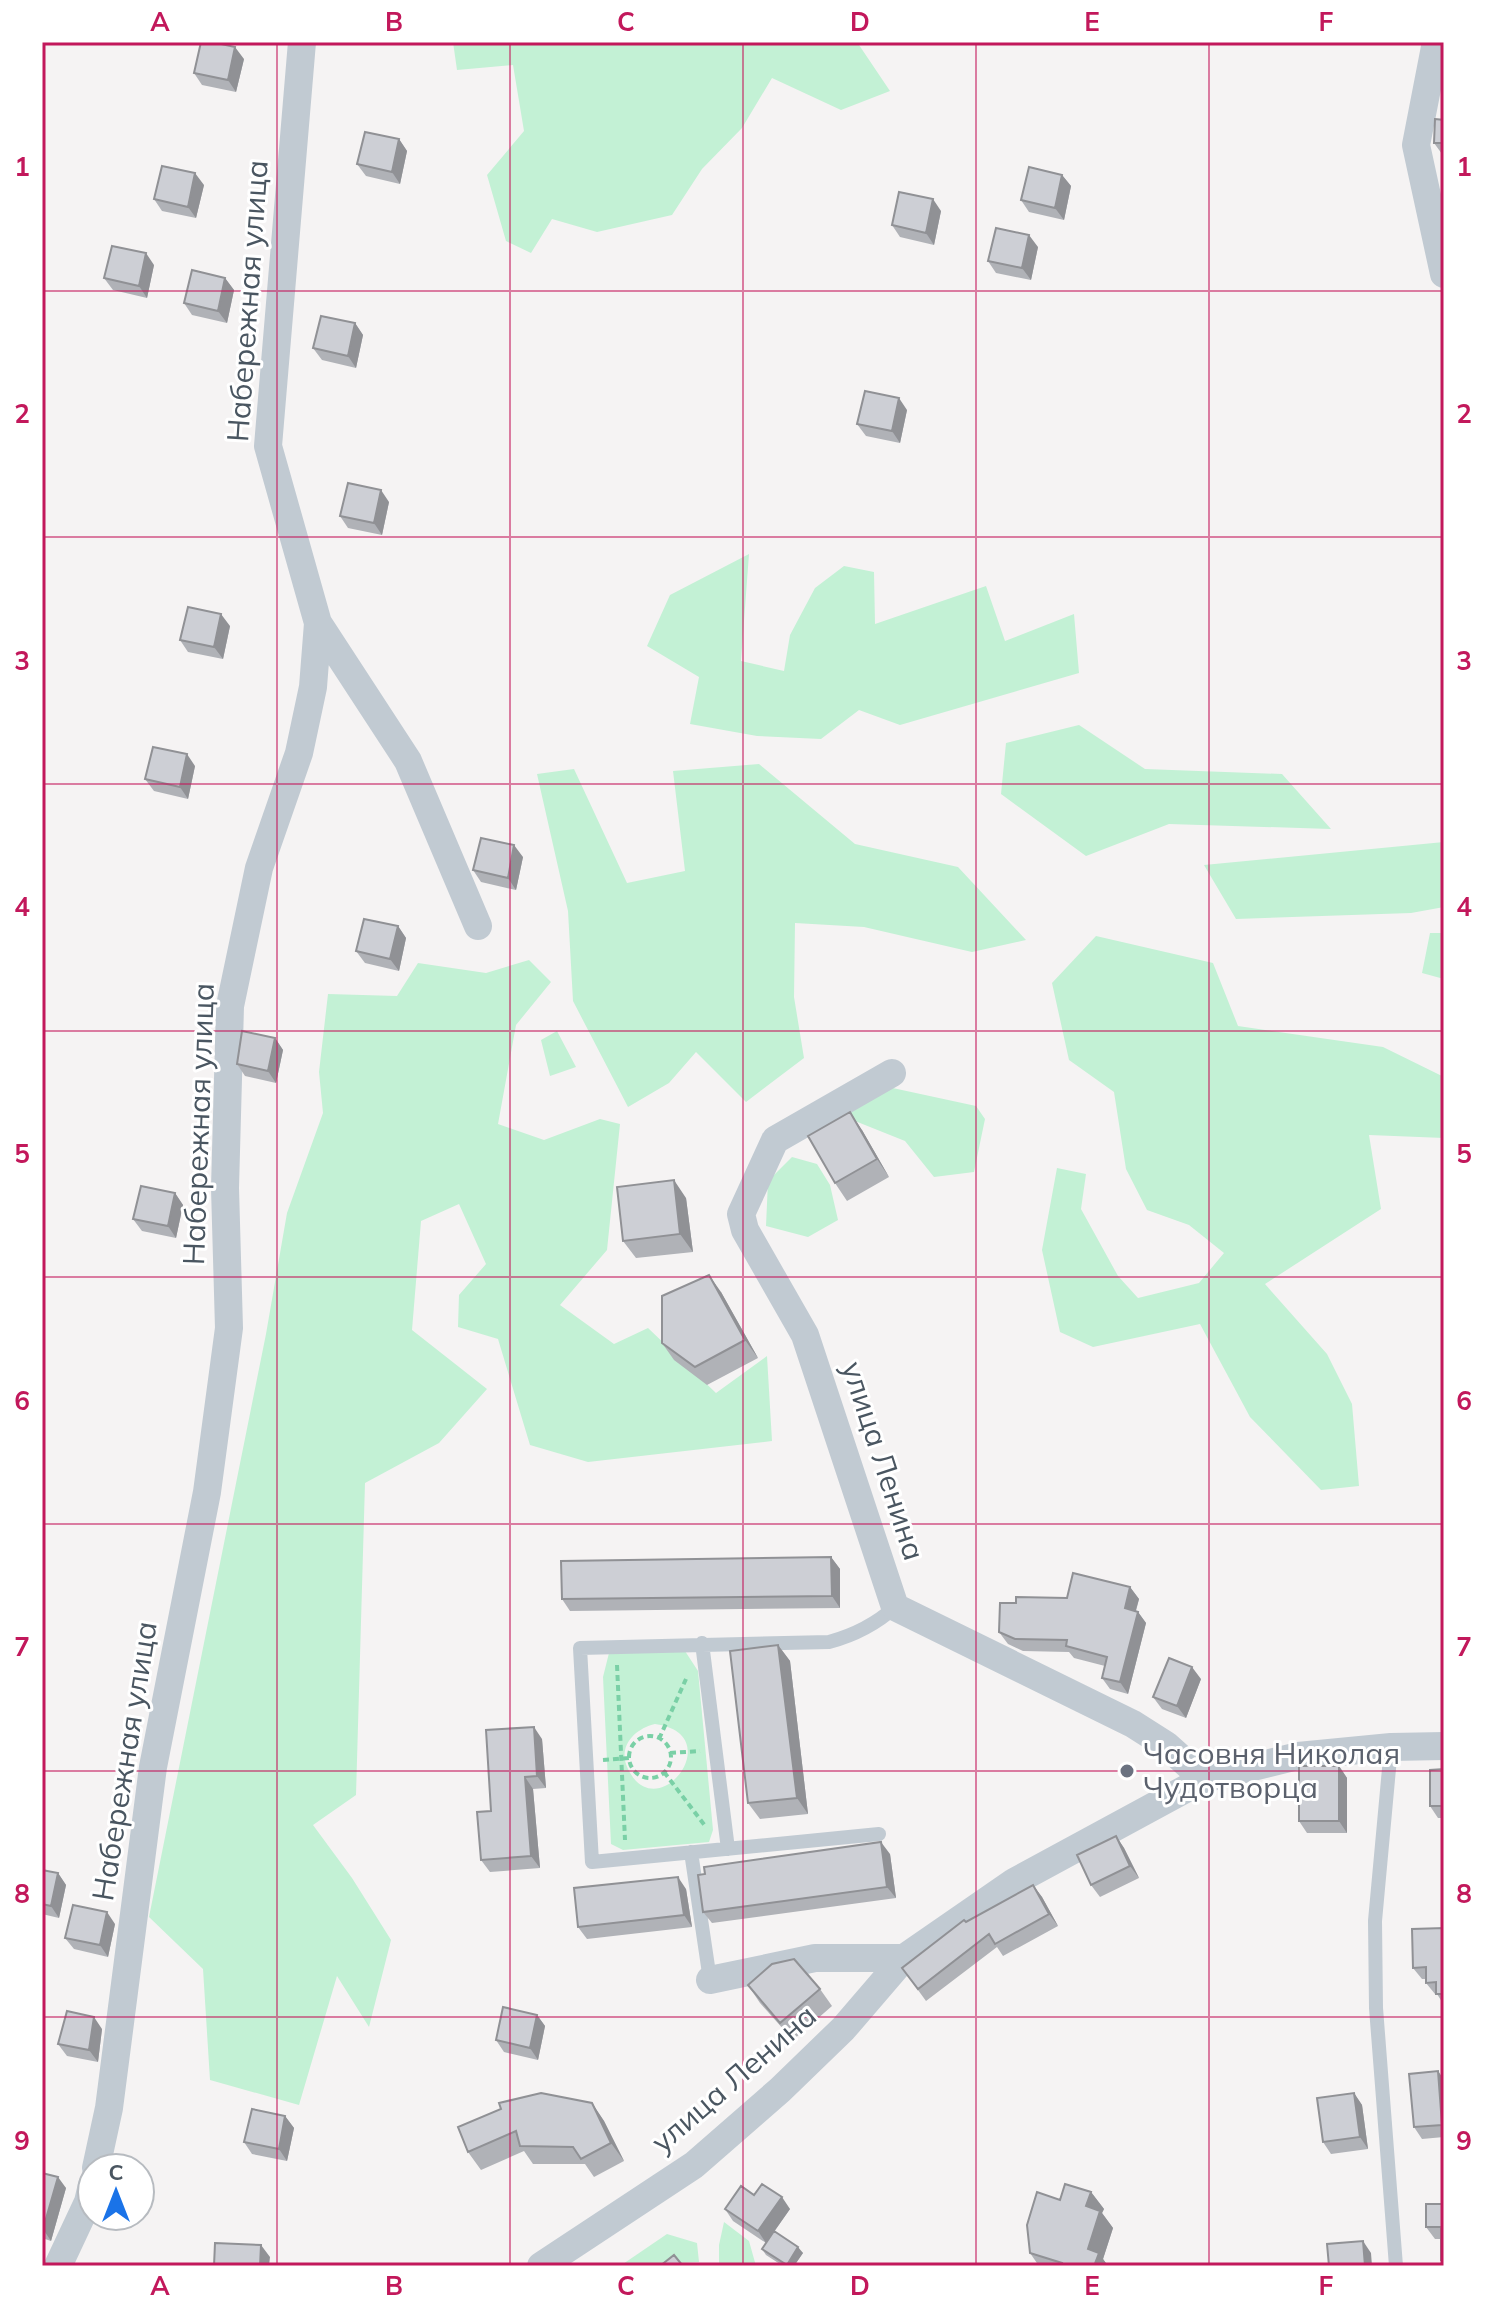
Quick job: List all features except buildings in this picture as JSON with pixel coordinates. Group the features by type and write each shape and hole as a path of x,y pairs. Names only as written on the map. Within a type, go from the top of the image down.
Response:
{"street":[{"name":"Набережная улица","path":"99,2152 109,2108 153,1767 207,1492 229,1328 225,1188 230,1006 259,868 299,753 313,687 318,623 268,446 302,42"},
{"path":"1436,42 1416,145 1444,274"},
{"path":"318,623 408,761 478,926"},
{"name":"улица Ленина","path":"892,1073 775,1140 741,1214 745,1230 805,1335 895,1607 1133,1724 1166,1745 1204,1779"},
{"name":"улица Ленина","path":"541,2266 694,2165 780,2090 843,2029 904,1958 1014,1882 1204,1779 1298,1756 1391,1747 1444,1746"},
{"path":"710,1980 815,1958 904,1958"},
{"path":"58,2266 76,2228"}],"lane":[{"path":"879,1834 592,1862 580,1648 829,1642 853,1636 879,1622 895,1607"},
{"path":"702,1643 726,1849"},
{"path":"1391,1747 1375,1921 1375,1965 1396,2266"},
{"path":"691,1852 710,1980"}],"path":[{"path":"659,1739 702,1643"},
{"path":"616,1646 626,1858"},
{"path":"650,1736 659,1739 670,1753 668,1767 658,1776 644,1777 633,1770 629,1758 637,1740 650,1736"},
{"path":"670,1753 716,1750"},
{"path":"586,1761 629,1758"},
{"path":"664,1772 726,1849"}],"green space":[{"path":"453,42 857,42 890,91 841,110 772,78 742,128 702,169 672,215 597,232 552,219 531,253 506,241 487,175 524,131 513,65 457,70"},
{"path":"749,554 741,661 784,671 790,635 815,588 844,566 874,572 875,624 986,586 1005,641 1074,614 1079,673 900,725 859,710 821,739 757,736 690,724 699,677 647,646 670,595"},
{"path":"1079,725 1145,769 1282,774 1331,829 1169,824 1086,856 1001,794 1006,743"},
{"path":"759,764 855,844 958,867 1026,940 972,952 864,927 795,923 794,997 804,1058 746,1102 696,1052 669,1083 628,1107 573,1001 568,911 537,774 574,769 627,883 685,871 673,771"},
{"path":"1444,842 1444,907 1411,913 1236,919 1204,865"},
{"path":"1430,933 1444,933 1444,979 1422,973"},
{"path":"1096,936 1213,963 1238,1026 1383,1047 1444,1077 1444,1138 1369,1135 1381,1209 1265,1284 1327,1354 1352,1404 1359,1486 1321,1490 1250,1417 1200,1324 1093,1347 1060,1332 1042,1250 1057,1168 1086,1174 1081,1209 1118,1276 1138,1298 1199,1283 1224,1253 1189,1225 1147,1210 1126,1169 1114,1092 1069,1060 1052,983"},
{"path":"529,960 551,982 516,1025 498,1124 544,1140 600,1119 620,1124 607,1250 560,1305 614,1344 648,1328 716,1393 767,1356 772,1441 588,1462 530,1445 498,1339 458,1327 459,1295 486,1264 459,1204 421,1221 412,1330 487,1389 439,1443 365,1483 356,1795 313,1825 352,1878 391,1940 369,2027 337,1976 299,2105 210,2080 203,1969 149,1917 266,1334 287,1213 323,1113 319,1072 328,994 397,996 418,963 486,973"},
{"path":"557,1031 576,1067 550,1076 541,1040"},
{"path":"888,1087 976,1106 985,1119 974,1172 934,1177 905,1141 850,1119 850,1102"},
{"path":"792,1157 817,1164 830,1185 838,1220 808,1237 766,1226 768,1181"},
{"path":"685,1651 698,1671 713,1830 709,1842 623,1850 611,1844 603,1677 609,1653","holes":["655,1724 677,1731 686,1744 687,1758 680,1773 669,1784 655,1789 641,1785 628,1769 626,1746 634,1735 647,1726"]},
{"path":"724,2222 749,2241 756,2266 719,2266"},
{"path":"667,2234 697,2243 699,2262 679,2263 676,2266 620,2266"}],"place":[{"name":"Часовня Николая Чудотворца","path":"1127,1771"}]}
